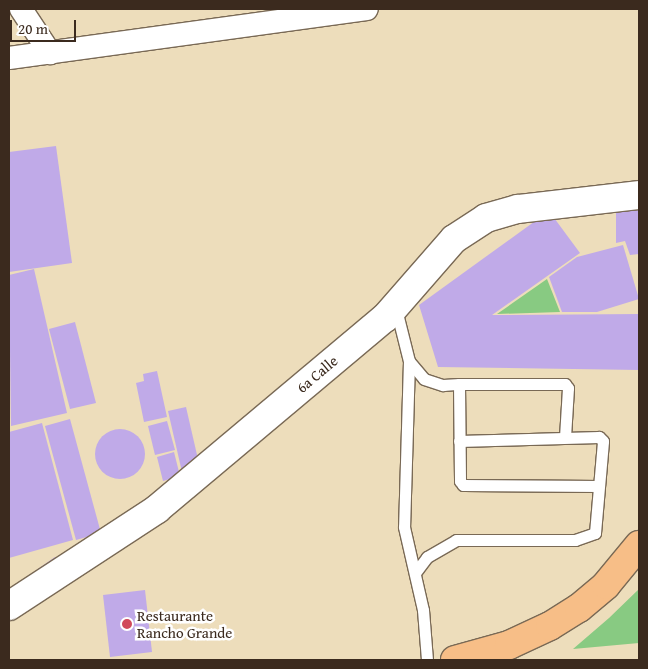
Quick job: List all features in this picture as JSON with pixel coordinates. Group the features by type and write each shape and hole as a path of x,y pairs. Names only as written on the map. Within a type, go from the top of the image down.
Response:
{"highway":[{"path":"455,660 509,645 550,626 606,585 639,545"}],"street":[{"path":"21,9 50,53"},
{"path":"9,58 367,9"},
{"name":"6a Calle","path":"9,606 157,509 385,318 454,238 486,218 518,209 639,195"}],"lane":[{"path":"395,306 409,360 404,527 423,610 427,660"},
{"path":"409,360 424,379 443,385 565,384 568,388 565,437"},
{"path":"459,384 460,481 468,487 598,486"},
{"path":"415,572 428,557 456,540 586,539 595,533 603,441 595,437 459,441"}],"green space":[{"path":"547,279 560,312 497,314"},
{"path":"639,589 639,643 573,649 609,618"}],"building":[{"path":"56,146 72,263 9,272 9,152"},
{"path":"639,205 639,254 630,255 625,241 616,243 616,207"},
{"path":"549,211 580,253 492,315 639,314 639,370 438,367 419,305"},
{"path":"623,245 639,299 597,312 562,312 549,277 577,257"},
{"path":"34,269 67,413 11,426 9,275"},
{"path":"75,322 96,403 70,409 49,329"},
{"path":"157,371 167,417 144,422 136,383 144,381 143,374"},
{"path":"186,407 200,468 182,472 168,411"},
{"path":"70,419 101,533 76,540 45,426"},
{"path":"167,421 175,450 155,455 148,426"},
{"path":"42,423 73,540 9,558 9,432"},
{"path":"115,429 125,429 138,436 145,449 145,459 138,472 125,479 115,479 106,475 99,468 95,459 95,449 99,440 106,433"},
{"path":"174,452 180,476 163,481 157,457"},
{"path":"55,557 61,565 30,586 25,578"},
{"name":"Restaurante Rancho Grande","path":"145,590 152,652 110,657 103,595"}],"place":[{"name":"Restaurante Rancho Grande","path":"127,624"}]}
